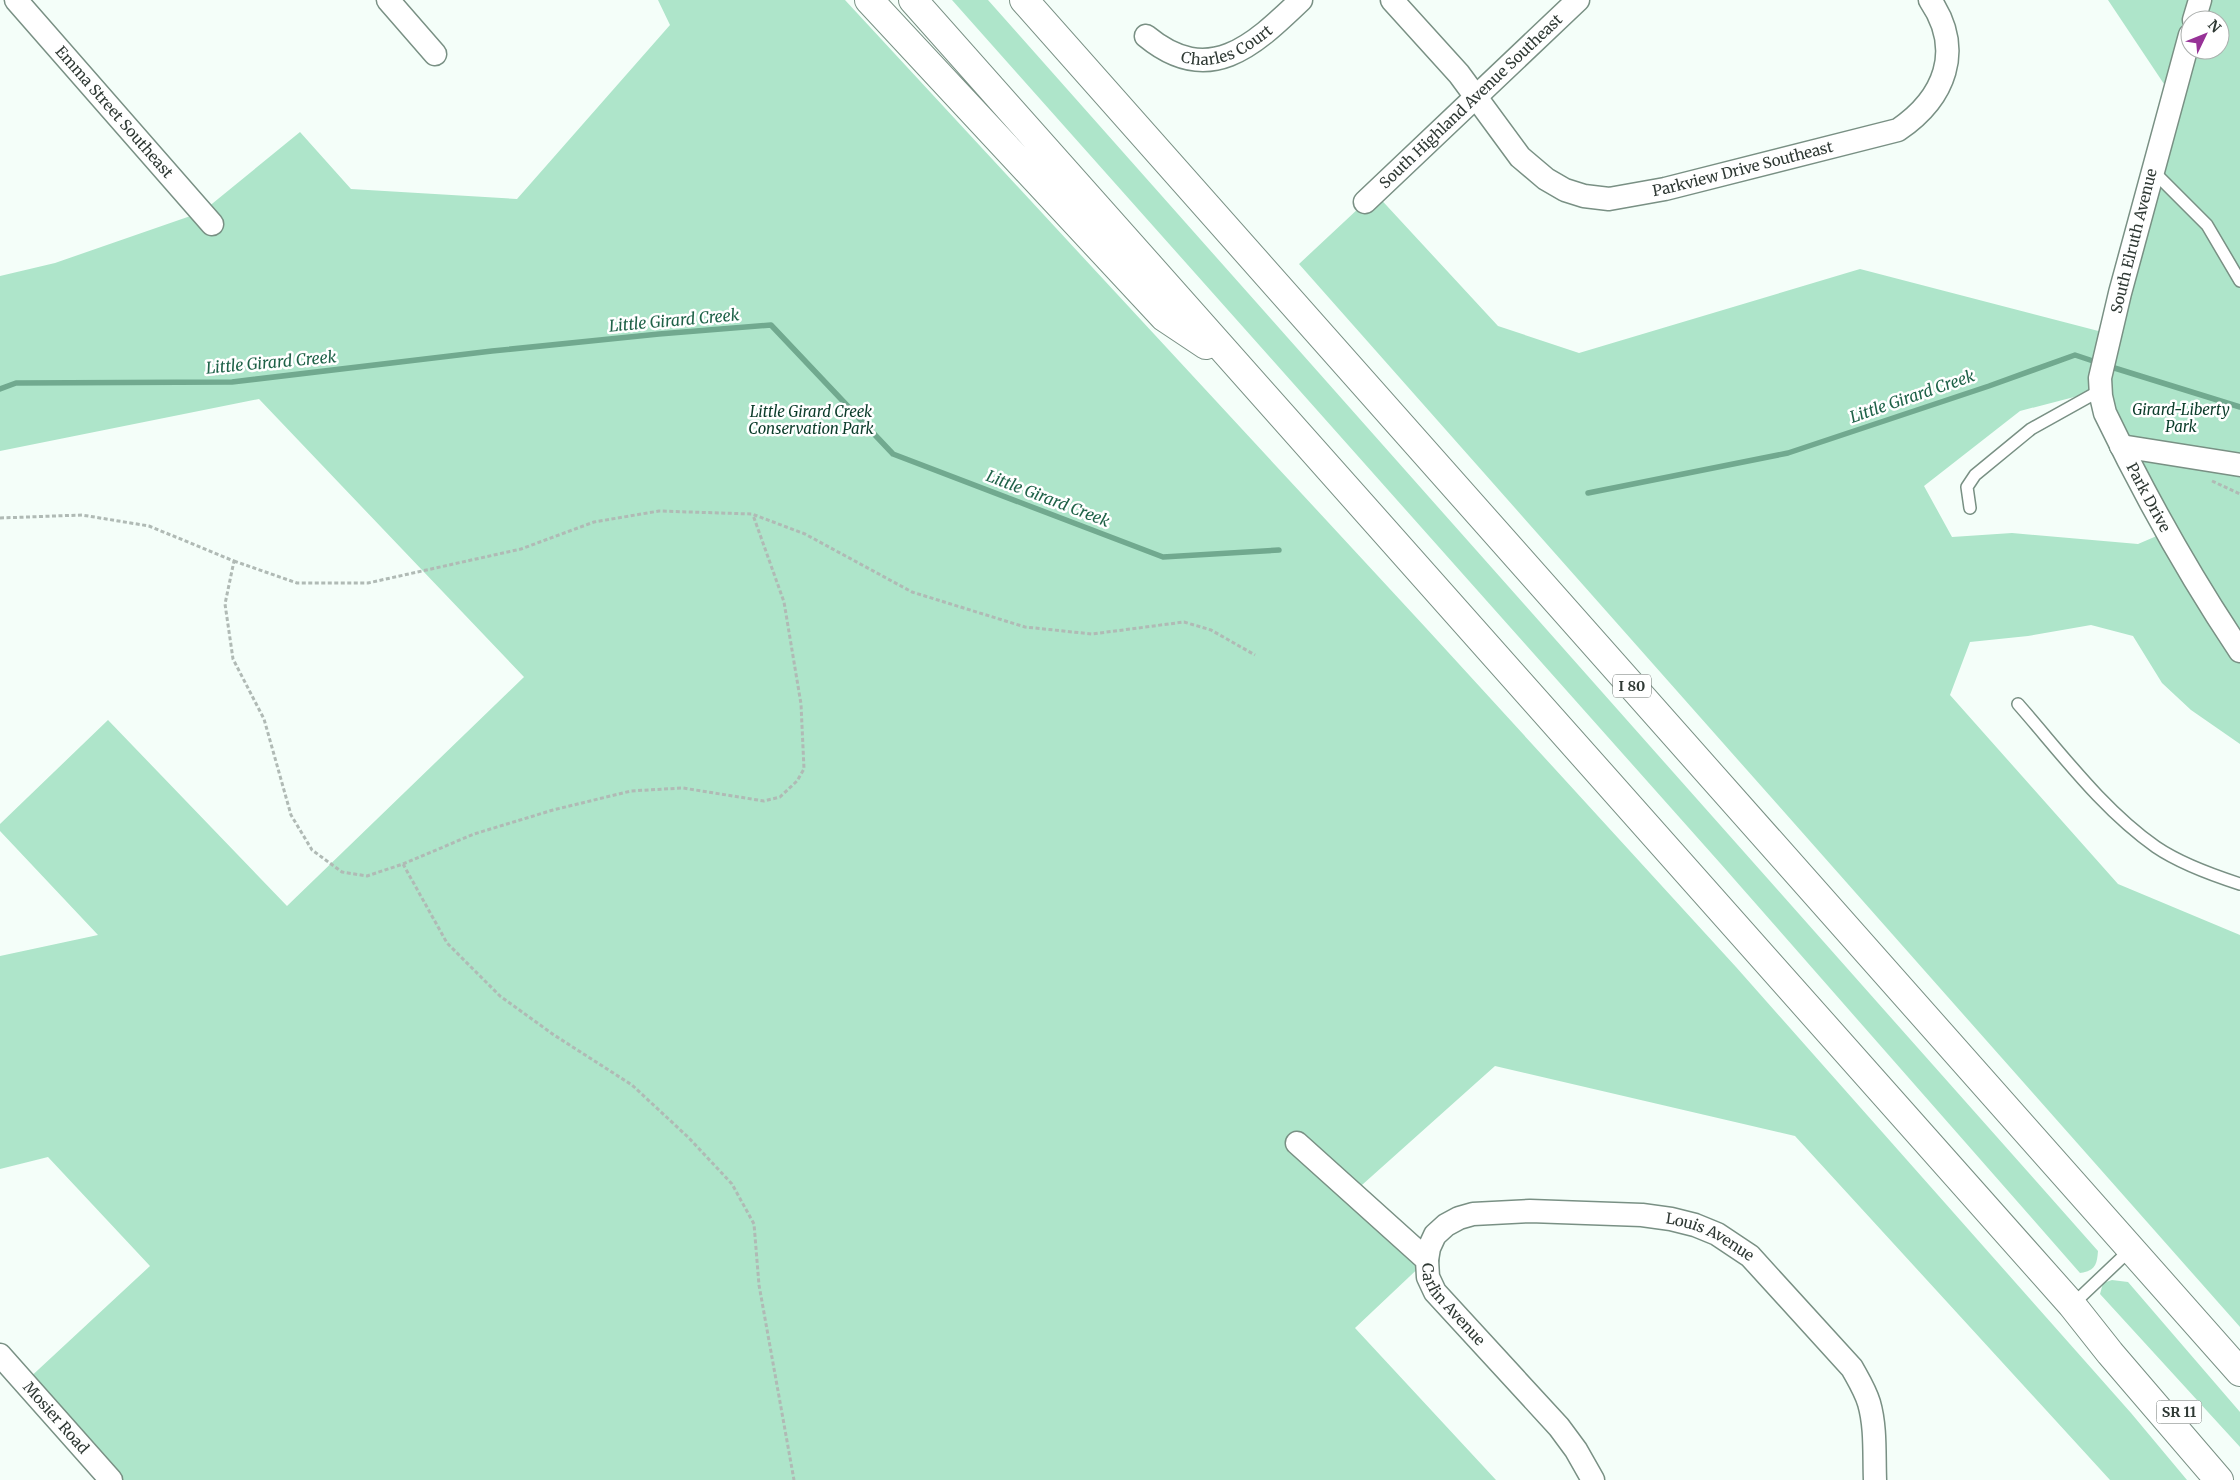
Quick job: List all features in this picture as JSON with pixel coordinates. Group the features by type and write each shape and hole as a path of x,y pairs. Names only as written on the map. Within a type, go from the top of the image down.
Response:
{"highway":[{"path":"869,0 1164,317 1238,366"},
{"path":"913,0 2072,1305 2110,1353 2219,1480"},
{"name":"I 80","path":"1024,0 2240,1372"},
{"path":"1049,0 1101,87"},
{"name":"SR 11","path":"2110,1353 2186,1418 2240,1479"}],"street":[{"name":"Emma Street Southeast","path":"16,0 212,224"},
{"path":"388,0 435,54"},
{"name":"Charles Court","path":"1146,36 1169,52 1192,60 1203,61 1226,56 1247,47 1268,32 1301,0"},
{"name":"Parkview Drive Southeast","path":"1392,0 1459,74 1520,157 1546,180 1565,190 1584,196 1609,199 1641,194 1889,134 1906,125 1915,119 1936,94 1946,66 1946,36 1943,22 1930,0"},
{"name":"South Highland Avenue Southeast","path":"1365,202 1578,0"},
{"name":"South Elruth Avenue","path":"2121,446 2105,413 2100,384 2106,352 2152,170 2183,60"},
{"name":"Park Drive","path":"2121,446 2240,465"},
{"name":"Park Drive","path":"2121,446 2203,596 2240,651"},
{"name":"Carlin Avenue","path":"1297,1143 1427,1260 1428,1277 1435,1292 1559,1427 1576,1450 1593,1480"},
{"name":"Louis Avenue","path":"1427,1260 1429,1248 1435,1235 1446,1225 1473,1214 1530,1211 1642,1215 1696,1225 1717,1234 1750,1256 1852,1368 1864,1389 1869,1403 1873,1433 1875,1480"},
{"name":"Mosier Road","path":"0,1355 111,1480"}],"lane":[{"path":"2152,170 2207,225 2240,281"},
{"path":"1970,508 1967,487 1975,475 2031,430 2100,384"},
{"path":"2018,704 2111,809 2157,847 2213,875 2240,884"},
{"path":"2072,1305 2131,1249"}],"path":[{"path":"0,518 82,515 149,526 234,561 297,583 368,583 521,549 594,522 659,510 752,514 805,534 912,592 1025,627 1092,634 1184,622 1211,630 1255,655"},
{"path":"234,561 225,604 233,659 264,719 291,814 312,850 342,872 368,876 403,864 474,834 553,810 631,791 683,788 764,801 780,797 797,781 804,769 800,694 784,602 752,514"},
{"path":"403,864 447,943 500,996 554,1035 632,1085 689,1138 732,1184 754,1224 759,1285 794,1480"}],"green space":[{"name":"Little Girard Creek Conservation Park","path":"658,0 845,0 1426,628 1736,967 2131,1413 2187,1480 2110,1480 1795,1136 1495,1066 1353,1193 1427,1260 1355,1328 1496,1480 111,1480 25,1382 150,1266 48,1157 0,1169 0,956 98,935 0,831 0,824 108,720 287,906 524,677 259,399 0,451 0,276 55,263 202,212 300,132 351,189 517,199 670,25"},
{"path":"952,0 988,0 2098,1251 2096,1264 2092,1269 2080,1273 1720,863"},
{"name":"Girard-Liberty Park","path":"2108,0 2240,0 2240,744 2191,710 2162,683 2133,636 2091,625 2028,636 1970,642 1950,695 2118,884 2240,935 2240,1327 1299,264 1375,193 1498,326 1579,353 1860,269 2110,334 2172,96","holes":["2101,390 2166,532 2138,544 2012,533 1952,537 1924,486 2020,411"]},
{"path":"2112,1280 2128,1282 2240,1412 2240,1447 2100,1294 2103,1283"}],"waterway":[{"name":"Little Girard Creek","path":"0,389 16,383 232,382 492,351 771,325 893,454 1163,557 1279,550"},
{"name":"Little Girard Creek","path":"1588,493 1788,453 1989,386 2075,355 2099,363"},
{"name":"Little Girard Creek","path":"2108,366 2240,407"}]}
